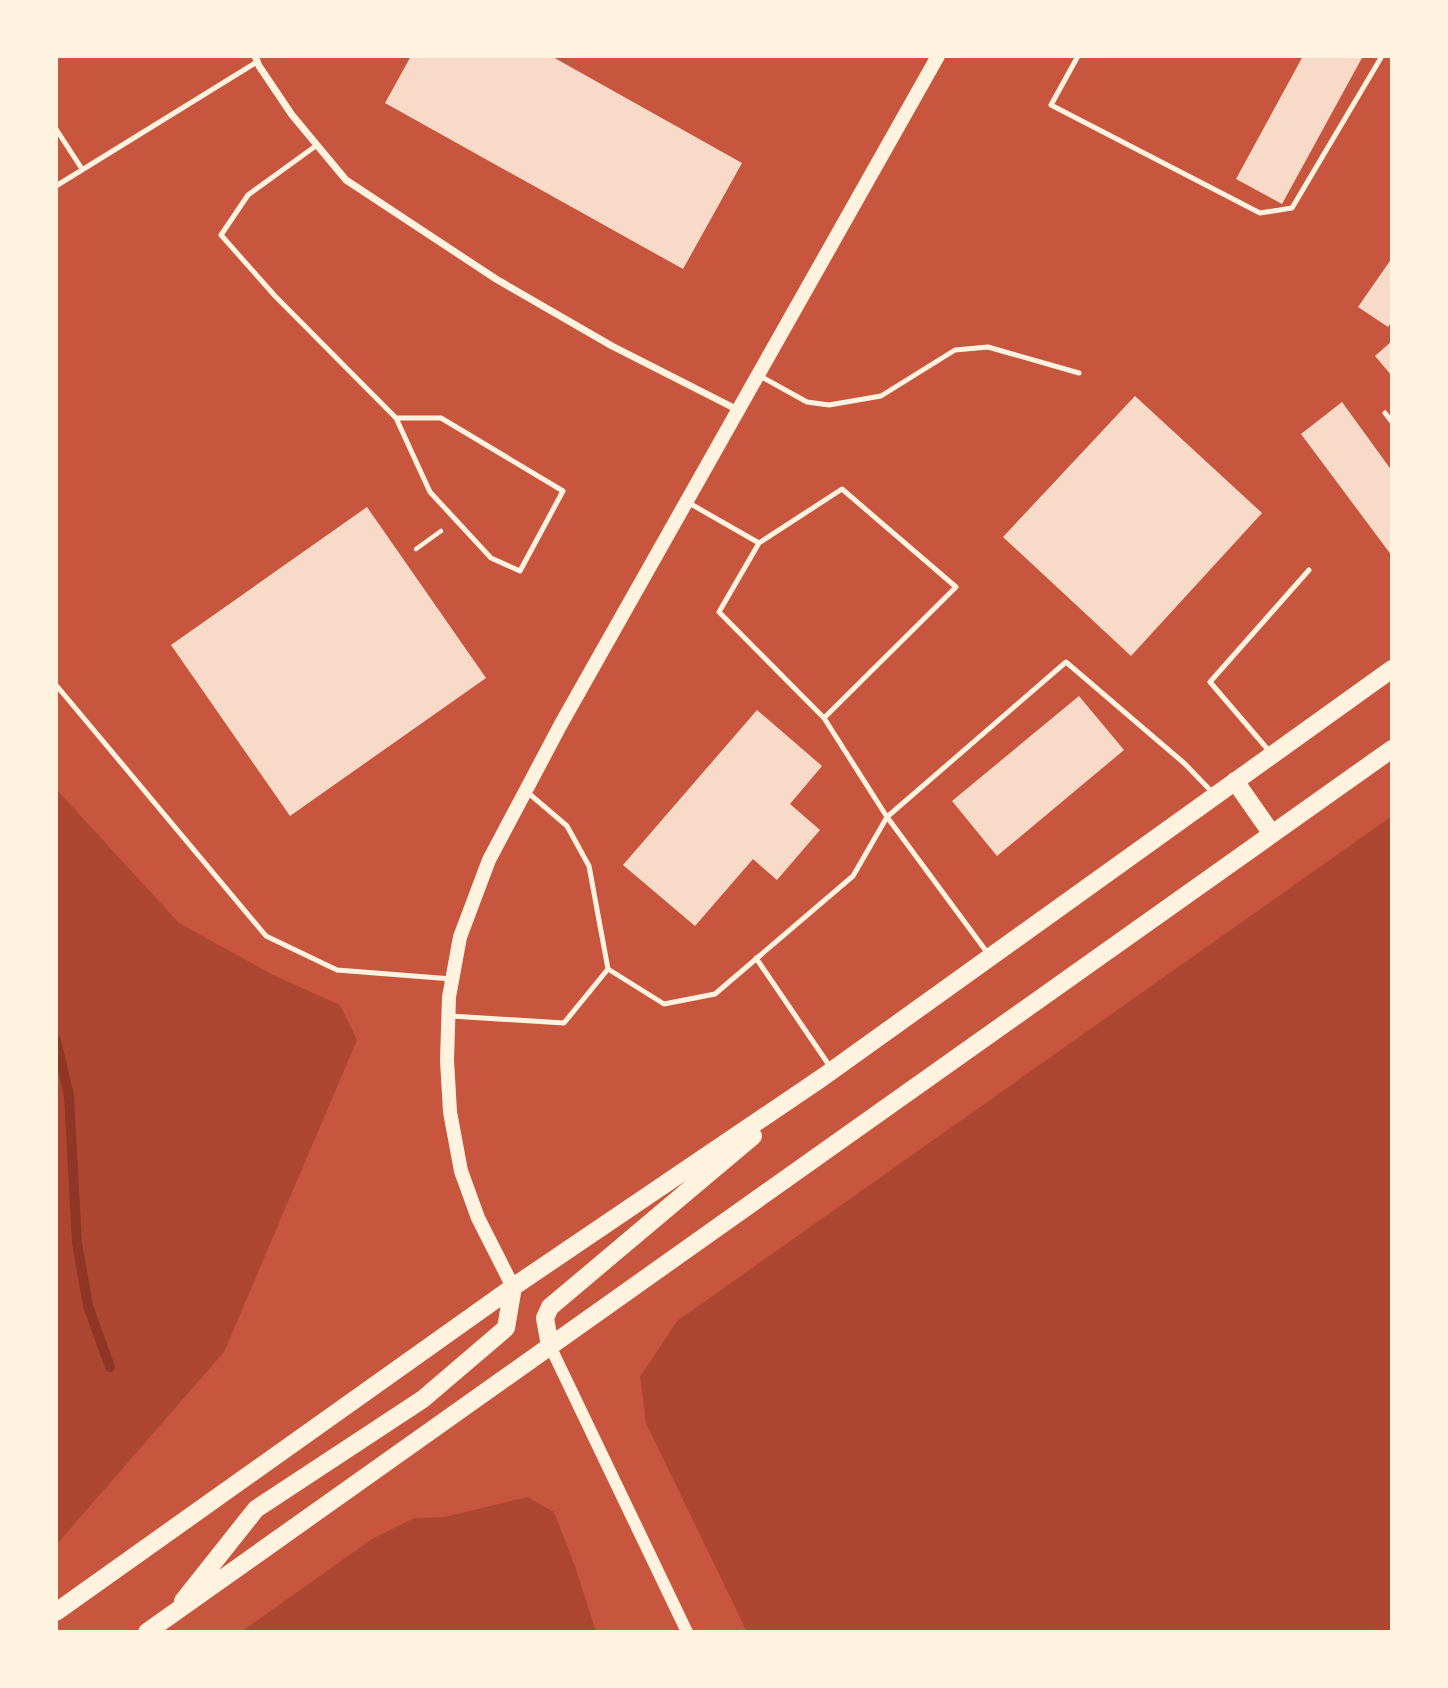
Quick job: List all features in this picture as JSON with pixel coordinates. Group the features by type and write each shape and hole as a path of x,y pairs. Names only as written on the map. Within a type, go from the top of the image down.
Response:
{"main road":[{"path":"170,1617 256,1509 423,1399 506,1328 513,1287 478,1218 461,1171 450,1112 448,1016 460,937 489,860 526,791 938,56"},
{"path":"56,1612 513,1287 827,1073 1392,669"},
{"path":"147,1632 1392,749"},
{"path":"1235,781 1272,834"},
{"path":"550,1346 545,1318 550,1307 827,1073"}],"street":[{"path":"256,59 292,115 346,180 496,279 612,345 738,410"},
{"path":"550,1346 687,1632"}],"lane":[{"path":"1078,56 1051,105 1260,213 1292,208 1382,56"},
{"path":"56,186 256,59"},
{"path":"56,129 82,169"},
{"path":"317,145 248,195 221,236 275,296 396,418 430,492 491,558 520,571 563,491 440,418 396,418"},
{"path":"758,374 807,402 829,405 881,396 955,350 988,347 1079,373"},
{"path":"1385,413 1392,422"},
{"path":"824,718 956,587 842,489 759,543 719,612 824,718 887,817 991,956"},
{"path":"687,501 759,543"},
{"path":"1273,755 1210,682 1309,570"},
{"path":"526,791 567,827 589,866 608,969 664,1004 715,994 853,876 887,817 1066,662 1185,764 1216,795"},
{"path":"56,685 266,936 337,970 452,979"},
{"path":"756,958 827,1073"},
{"path":"448,1016 564,1023 608,969"}],"path":[{"path":"416,549 456,520"}],"shaded area":[{"path":"56,789 179,923 273,975 340,1005 357,1040 224,1352 56,1545"},
{"path":"1392,816 1392,1632 747,1632 646,1423 640,1377 677,1321"},
{"path":"527,1497 554,1512 596,1632 241,1632 372,1539 414,1518 445,1517"}],"building":[{"path":"411,56 551,56 742,163 683,269 385,103"},
{"path":"1303,56 1363,56 1282,204 1236,179"},
{"path":"1392,258 1392,321 1388,327 1358,307"},
{"path":"1392,341 1392,376 1375,356"},
{"path":"1135,396 1262,513 1131,656 1003,537"},
{"path":"1342,402 1392,471 1392,556 1301,434"},
{"path":"367,507 486,678 290,816 171,645"},
{"path":"1079,696 1124,750 997,856 952,801"},
{"path":"757,710 822,766 790,804 820,830 777,880 753,859 695,926 623,865"}],"waterway":[{"path":"56,1040 69,1096 77,1243 88,1306 110,1367"}]}
